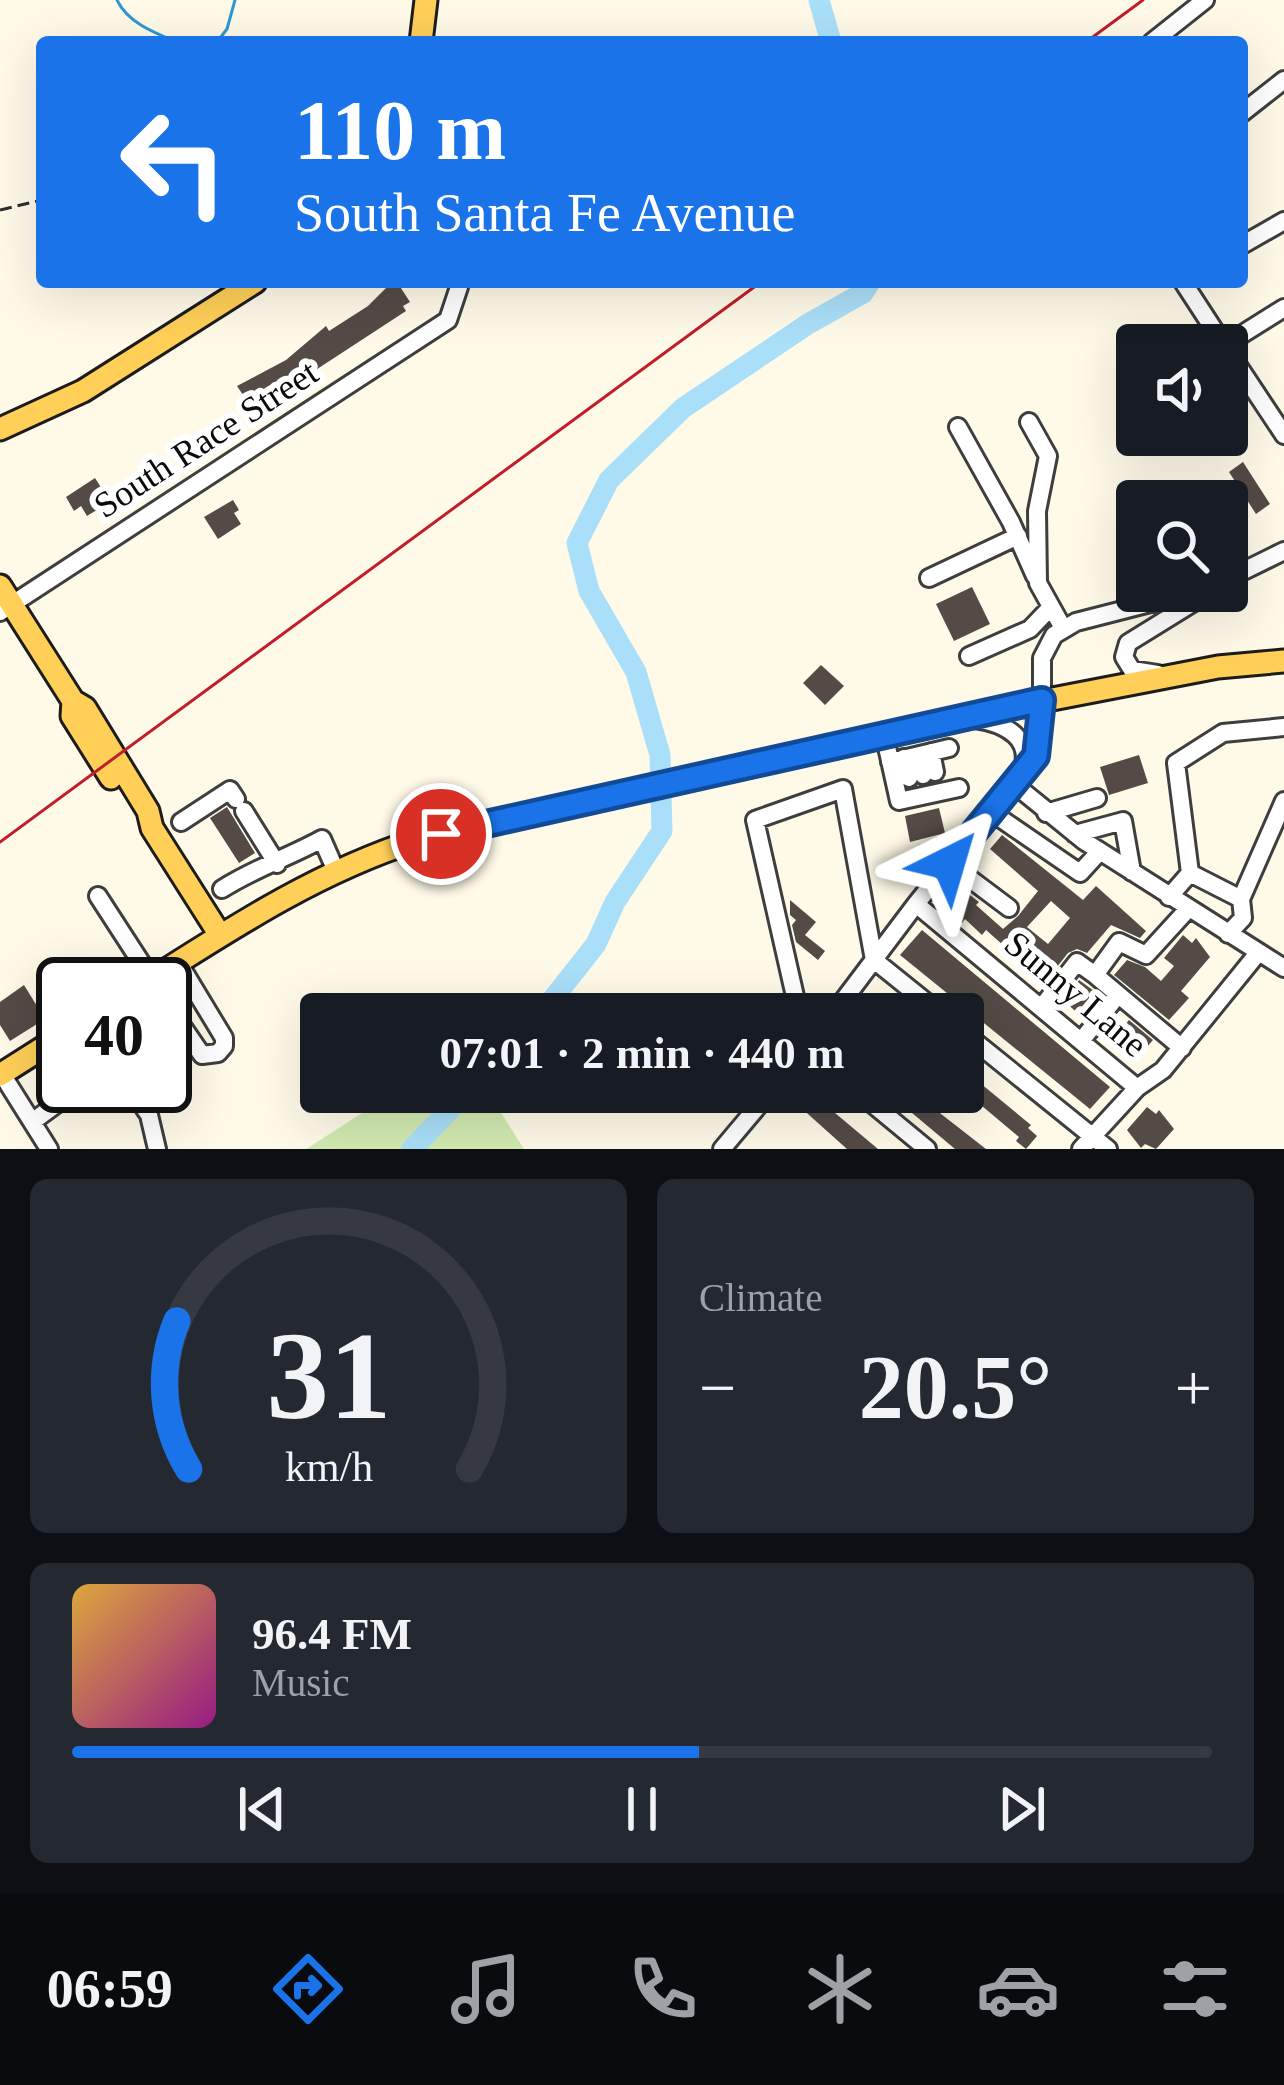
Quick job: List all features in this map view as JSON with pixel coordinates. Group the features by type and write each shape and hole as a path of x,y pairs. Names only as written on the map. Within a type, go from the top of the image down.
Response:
{"main road":[{"path":"422,36 426,0"},
{"path":"0,429 83,391 246,288"},
{"path":"4,601 73,700 86,708 148,812 152,828 220,935"},
{"path":"186,957 276,901 336,871 441,834 1042,700 1250,662 1284,661"},
{"path":"0,1073 36,1051"}],"street":[{"path":"1160,36 1205,0"},
{"path":"1248,107 1284,80"},
{"path":"1248,242 1284,221"},
{"name":"South Race Street","path":"4,601 448,320 455,288"},
{"path":"1187,288 1211,324"},
{"path":"1248,331 1284,308"},
{"path":"1248,381 1284,435"},
{"path":"1029,422 1048,456 1037,511 1038,583"},
{"path":"958,427 1063,628"},
{"path":"928,578 1018,536"},
{"path":"1248,570 1284,551"},
{"path":"969,656 1030,629 1051,607"},
{"path":"849,993 1040,748 1042,658 1048,644 1063,628 1121,612"},
{"path":"1176,675 1132,670 1124,650 1136,637 1177,612"},
{"path":"966,718 1002,725 1018,736 1025,765 1015,785"},
{"path":"1169,897 1190,873 1176,763 1222,733 1284,727"},
{"path":"885,738 919,755"},
{"path":"919,755 899,801 925,785 959,788"},
{"path":"919,755 925,785"},
{"path":"1015,785 1075,835 1284,968"},
{"path":"794,993 755,820 843,789 874,960 915,993"},
{"path":"181,822 230,790 278,864"},
{"path":"1046,813 1097,798"},
{"path":"1228,934 1243,918 1241,898 1284,801"},
{"path":"992,812 1080,873 1100,851"},
{"path":"1075,835 1123,821 1132,872"},
{"path":"221,889 262,863 278,864 322,839 336,871"},
{"path":"949,863 1009,908"},
{"path":"1190,873 1241,898"},
{"path":"98,896 135,957"},
{"name":"Sunny Lane","path":"916,904 1137,1088"},
{"path":"1095,975 1120,942 1146,955 1188,909"},
{"path":"1086,1142 1137,1088 1163,1070 1258,953"},
{"path":"1041,1008 1077,962 1182,1048"},
{"path":"192,984 217,1023 224,1046 218,1053 202,1055 192,1045"},
{"path":"1082,1042 1118,995"},
{"path":"984,1051 1086,1142 1108,1149"},
{"path":"0,1073 50,1149"},
{"path":"32,1122 44,1113"},
{"path":"148,1113 158,1149"},
{"path":"729,1147 754,1113"},
{"path":"884,1113 927,1149"}],"path":[{"path":"0,210 36,201"}],"green space":[{"path":"362,1113 501,1113 524,1149 306,1149"}],"building":[{"path":"386,288 401,288 410,302 403,306 406,311 253,410 237,386 286,360 326,326 329,331"},
{"path":"1243,462 1270,504 1256,514 1248,502 1248,480 1234,480 1229,472"},
{"path":"95,478 104,492 94,498 100,508 87,516 81,506 74,511 66,497"},
{"path":"233,500 241,524 218,539 204,517"},
{"path":"972,587 990,624 954,641 936,604"},
{"path":"821,665 844,686 825,705 803,683"},
{"path":"1139,755 1148,783 1109,795 1100,767"},
{"path":"227,807 255,853 239,863 210,818"},
{"path":"939,808 945,833 910,842 905,816"},
{"path":"1002,835 1083,900 1096,886 1146,931 1140,938 1111,925 1087,953 1077,949 1068,953 1045,982 986,930 982,935 941,904 958,886 1003,929 1018,916 1038,891 990,849","holes":["1051,901 1070,918 1048,944 1027,927"]},
{"path":"790,900 816,922 805,935 825,951 818,960 796,942"},
{"path":"922,930 1110,1087 1090,1109 984,1023 984,993 947,993 900,955"},
{"path":"1183,935 1192,943 1196,938 1210,957 1181,991 1189,998 1169,1020 1114,975 1127,960 1161,981 1174,966 1164,958"},
{"path":"1079,980 1101,996 1083,1018 1063,1000"},
{"path":"24,985 36,1004 36,1025 10,1041 0,1025 0,1002"},
{"path":"1129,1020 1153,1040 1134,1062 1110,1042"},
{"path":"984,1086 1031,1125 1028,1128 1037,1136 1026,1149 1016,1141 1019,1137 984,1108"},
{"path":"1147,1107 1156,1114 1159,1110 1174,1129 1156,1149 1145,1144 1141,1148 1127,1130"},
{"path":"807,1113 835,1113 878,1149 847,1149"},
{"path":"912,1113 940,1113 986,1149 955,1149"}],"waterway":[{"path":"117,0 135,21 163,36"},
{"path":"222,36 235,0"},
{"path":"819,0 829,36"},
{"path":"558,993 596,944 615,902 662,831 660,755 636,672 589,591 577,543 609,480 683,408 866,288"},
{"path":"412,1149 447,1113"}],"railway":[{"path":"1094,36 1143,0"},
{"path":"0,842 753,288"}],"route":[{"path":"441,834 1042,700 1036,756 949,863"}]}
